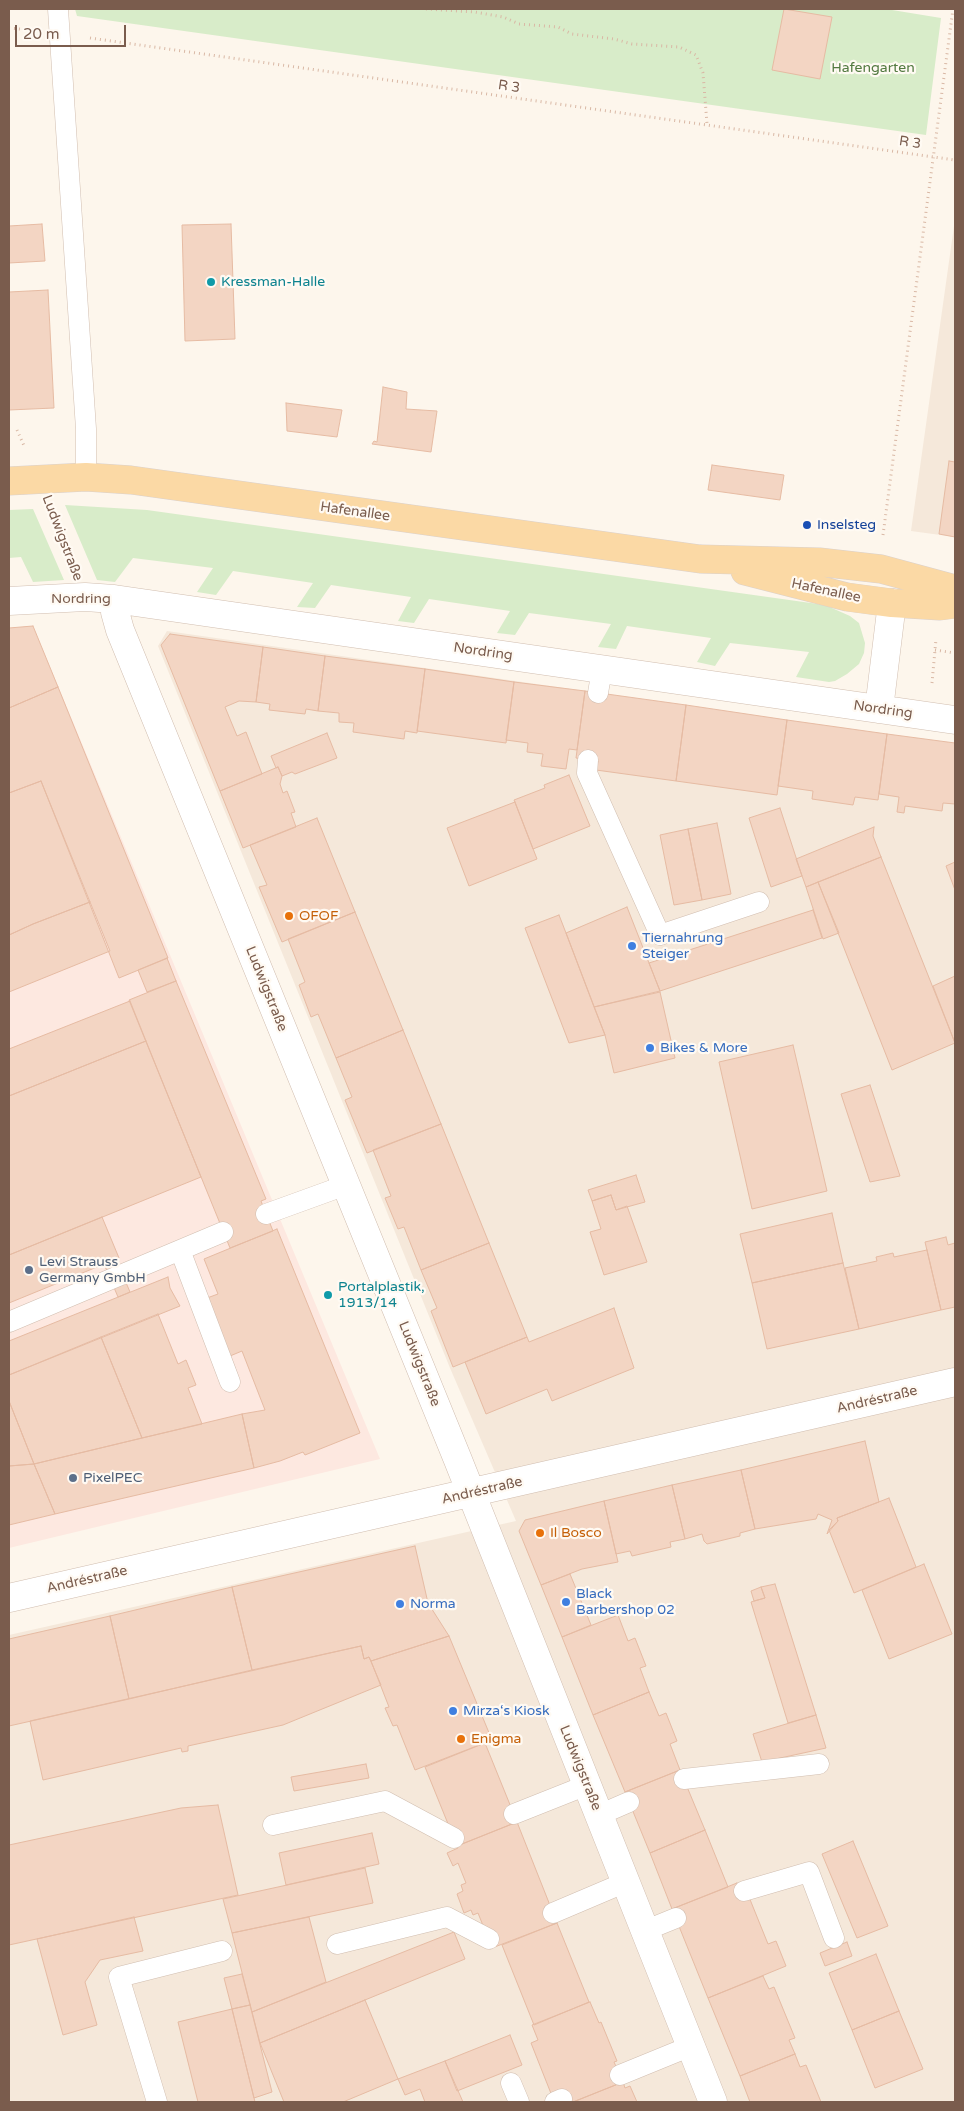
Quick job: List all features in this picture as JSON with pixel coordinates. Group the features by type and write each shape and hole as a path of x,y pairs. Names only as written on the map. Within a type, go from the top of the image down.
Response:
{"main road":[{"name":"Hafenallee","path":"9,481 86,477 131,480 700,559 819,562 881,569 955,589"},
{"name":"Hafenallee","path":"700,559 826,592 892,604 940,606 955,604"}],"street":[{"name":"Nordring","path":"9,601 85,597 114,599 600,681 879,709 955,720"},
{"name":"Ludwigstraße","path":"114,599 120,630 471,1493 644,1931 714,2102"},
{"path":"879,709 892,604"},
{"name":"Andréstraße","path":"9,1598 955,1382"}],"lane":[{"path":"58,9 86,430 86,477"},
{"path":"588,760 587,773 660,935 759,902"},
{"path":"266,1214 346,1185"},
{"path":"9,1322 223,1232"},
{"path":"180,1250 230,1382"},
{"path":"684,1779 819,1764"},
{"path":"514,1814 587,1786"},
{"path":"273,1825 385,1801 454,1838"},
{"path":"599,1815 629,1802"},
{"path":"744,1890 809,1872 834,1938"},
{"path":"553,1913 626,1882"},
{"path":"337,1944 446,1917 488,1939"},
{"path":"644,1931 676,1918"},
{"path":"157,2102 119,1977 222,1951"},
{"path":"620,2075 691,2046"},
{"path":"511,2083 519,2102"}],"path":[{"path":"426,9 475,12 503,17 519,24 558,27 572,34 614,38 632,44 679,47 696,55 703,73 707,124"},
{"path":"883,535 953,9"},
{"name":"R 3","path":"60,34 403,84 707,124 955,160"},
{"name":"Ludwigstraße","path":"40,479 85,597"},
{"path":"928,716 936,639"},
{"path":"935,650 955,653"}],"shaded area":[{"path":"955,219 955,537 911,531"},
{"path":"33,626 380,1459 9,1548 9,628"},
{"path":"167,631 955,744 955,2102 9,2102 9,1635 516,1521 450,1368 158,646"}],"green space":[{"name":"Hafengarten","path":"75,9 886,9 941,18 926,135 77,16"},
{"path":"65,505 147,510 825,605 850,616 859,623 865,643 864,653 859,664 847,674 835,681 829,682 796,677 809,652 730,643 715,666 697,662 711,638 627,626 616,649 598,647 611,624 529,613 515,635 497,633 510,611 429,599 414,623 398,621 411,597 331,585 315,608 297,607 313,583 233,571 216,595 197,592 213,568 133,558 115,582 97,580"},
{"path":"33,509 64,580 33,582 21,557 9,558 9,510"}],"building":[{"path":"784,9 832,17 820,79 772,70"},
{"path":"42,224 45,261 9,263 9,226"},
{"path":"231,224 235,339 185,341 182,225"},
{"path":"48,290 54,408 9,410 9,292"},
{"path":"383,387 407,392 406,409 437,411 431,452 372,444 374,441 377,442"},
{"path":"286,403 342,410 337,437 287,431"},
{"path":"949,461 955,462 955,537 939,534"},
{"path":"712,465 784,475 780,500 708,490"},
{"path":"33,626 58,687 9,708 9,628"},
{"path":"170,634 263,647 256,702 239,701 225,707 237,736 246,732 262,774 220,791 161,645"},
{"path":"263,647 325,656 318,711 306,709 305,714 269,710 270,704 256,702"},
{"path":"325,656 425,669 417,733 405,731 404,739 353,732 354,723 339,722 339,713 318,711"},
{"path":"425,669 514,682 506,743 417,731"},
{"path":"514,682 585,691 577,750 569,749 566,769 541,766 543,754 527,752 528,743 506,740"},
{"path":"58,687 168,958 119,978 41,781 9,793 9,708"},
{"path":"585,691 686,705 676,781 596,770 598,761 576,758"},
{"path":"686,705 787,720 777,795 676,781"},
{"path":"787,720 887,734 878,800 855,797 853,805 812,799 813,791 778,786"},
{"path":"327,733 337,758 295,774 292,772 282,776 271,756"},
{"path":"887,734 955,743 955,804 943,803 942,811 905,806 904,813 897,812 899,797 879,794"},
{"path":"278,767 282,776 280,784 283,793 287,791 295,812 291,813 296,827 243,848 220,791"},
{"path":"569,775 590,826 533,849 514,800 545,788 544,785"},
{"path":"41,781 90,902 9,935 9,793"},
{"path":"515,802 537,859 469,886 447,828"},
{"path":"780,808 802,876 771,887 749,818"},
{"path":"317,818 355,912 282,942 259,887 267,885 250,845"},
{"path":"717,823 731,894 702,900 688,829"},
{"path":"874,827 873,836 881,857 806,887 796,859"},
{"path":"688,829 702,900 674,905 660,835"},
{"path":"881,857 955,1043 892,1070 818,882"},
{"path":"955,862 955,890 946,866"},
{"path":"818,882 839,933 823,939 806,887"},
{"path":"90,902 110,951 9,992 9,935"},
{"path":"627,907 660,991 594,1007 566,933"},
{"path":"813,910 822,938 660,991 649,963"},
{"path":"355,912 403,1030 336,1058 318,1014 311,1017 299,985 305,982 288,939"},
{"path":"559,915 605,1035 569,1043 525,928"},
{"path":"167,958 176,981 147,992 138,970"},
{"path":"955,976 955,1043 933,986"},
{"path":"176,981 266,1199 261,1201 273,1231 230,1248 129,1000"},
{"path":"660,992 675,1058 614,1073 605,1035 594,1007"},
{"path":"130,1001 146,1041 9,1096 9,1049"},
{"path":"403,1030 441,1124 367,1153 345,1100 352,1097 336,1058"},
{"path":"146,1041 201,1177 9,1255 9,1096"},
{"path":"793,1045 827,1191 752,1209 719,1062"},
{"path":"870,1085 900,1176 870,1182 841,1094"},
{"path":"441,1124 489,1243 421,1270 404,1227 398,1229 385,1198 391,1196 373,1150"},
{"path":"636,1175 645,1202 616,1210 611,1195 592,1201 588,1190"},
{"path":"611,1195 616,1210 627,1206 647,1262 604,1275 590,1232 601,1229 592,1201"},
{"path":"832,1213 843,1263 752,1283 740,1234"},
{"path":"102,1217 119,1258 9,1303 9,1255"},
{"path":"277,1229 360,1433 305,1455 303,1452 254,1468 242,1414 265,1410 242,1351 230,1356 207,1298 218,1294 204,1259"},
{"path":"946,1237 948,1245 955,1243 955,1307 941,1310 925,1242"},
{"path":"489,1243 527,1337 453,1367 431,1311 437,1308 421,1270"},
{"path":"927,1250 941,1310 859,1329 845,1268 877,1261 876,1257 893,1253 894,1257"},
{"path":"116,1259 130,1292 118,1297 104,1264"},
{"path":"843,1263 859,1329 767,1349 752,1283"},
{"path":"168,1277 170,1288 180,1306 9,1375 9,1341"},
{"path":"614,1308 634,1368 552,1401 547,1389 486,1414 465,1362 527,1337 529,1342"},
{"path":"158,1314 178,1364 186,1360 196,1385 188,1388 202,1424 142,1438 101,1337"},
{"path":"101,1337 142,1438 34,1464 9,1401 9,1375"},
{"path":"9,1401 34,1464 9,1466"},
{"path":"242,1414 254,1468 55,1514 34,1464"},
{"path":"865,1441 879,1502 837,1518 838,1521 827,1534 832,1520 818,1514 816,1519 755,1529 741,1470"},
{"path":"34,1464 55,1514 9,1525 9,1466"},
{"path":"741,1470 755,1529 740,1533 740,1536 707,1544 702,1534 685,1539 672,1485"},
{"path":"672,1485 685,1539 670,1542 671,1547 632,1556 630,1551 616,1554 604,1501"},
{"path":"889,1498 916,1567 854,1593 829,1530 838,1521 837,1518"},
{"path":"604,1501 618,1562 582,1569 541,1585 519,1531 525,1520"},
{"path":"415,1546 428,1603 449,1636 371,1661 369,1657 364,1659 361,1646 252,1670 232,1587"},
{"path":"924,1564 952,1634 889,1659 862,1590"},
{"path":"570,1574 591,1625 562,1637 541,1585"},
{"path":"775,1584 816,1715 788,1723 751,1602 765,1598 761,1587"},
{"path":"232,1587 252,1670 129,1699 110,1616"},
{"path":"761,1587 765,1598 754,1601 751,1591"},
{"path":"618,1615 628,1641 635,1638 646,1666 640,1668 649,1692 593,1715 562,1637"},
{"path":"110,1616 129,1699 9,1726 9,1639"},
{"path":"449,1636 492,1740 415,1770 397,1725 393,1726 385,1708 389,1707 371,1661"},
{"path":"361,1646 364,1659 369,1657 381,1685 283,1725 188,1746 188,1751 182,1752 181,1748 43,1780 30,1721"},
{"path":"649,1692 659,1716 666,1713 677,1741 670,1744 680,1770 625,1792 593,1715"},
{"path":"816,1715 826,1748 762,1762 753,1734"},
{"path":"485,1743 517,1822 457,1846 425,1767"},
{"path":"366,1764 369,1778 294,1791 291,1777"},
{"path":"680,1770 705,1830 650,1853 625,1792"},
{"path":"218,1805 238,1895 9,1945 9,1845 181,1808"},
{"path":"517,1822 557,1923 492,1948 478,1913 473,1915 471,1910 464,1913 457,1894 463,1891 461,1885 466,1883 458,1863 453,1866 447,1853 458,1848 457,1846"},
{"path":"705,1830 728,1887 672,1909 650,1853"},
{"path":"372,1833 379,1864 286,1885 279,1853"},
{"path":"853,1841 888,1926 857,1938 822,1854"},
{"path":"365,1868 373,1903 232,1933 223,1899"},
{"path":"737,1883 749,1897 768,1944 776,1941 786,1966 708,1998 672,1909"},
{"path":"134,1917 143,1951 100,1960 85,1982 97,2025 63,2035 37,1939"},
{"path":"309,1917 326,1982 252,2012 232,1933"},
{"path":"557,1923 589,2002 534,2025 502,1945"},
{"path":"454,1932 465,1959 260,2043 252,2012"},
{"path":"847,1942 852,1956 825,1966 820,1953"},
{"path":"876,1954 899,2011 852,2030 829,1973"},
{"path":"242,1974 250,2005 232,2009 224,1978"},
{"path":"763,1976 769,1989 774,1987 795,2038 789,2040 795,2054 740,2076 708,1998"},
{"path":"365,2000 398,2079 343,2102 284,2102 260,2043"},
{"path":"590,2002 599,2023 601,2022 617,2061 614,2062 623,2082 573,2102 563,2102 552,2096 531,2043 538,2040 532,2025"},
{"path":"250,2005 272,2092 254,2098 232,2009"},
{"path":"232,2009 255,2102 198,2102 178,2022"},
{"path":"899,2011 923,2069 875,2088 852,2030"},
{"path":"510,2035 522,2065 457,2091 445,2061"},
{"path":"795,2054 800,2067 806,2065 821,2102 750,2102 740,2076"},
{"path":"445,2061 463,2102 425,2102 420,2089 405,2095 398,2079"},
{"path":"623,2082 625,2088 630,2086 637,2102 573,2102"}],"place":[{"name":"Kressman-Halle","path":"211,282"},
{"name":"Inselsteg","path":"807,525"},
{"name":"OFOF","path":"289,916"},
{"name":"Tiernahrung Steiger","path":"632,946"},
{"name":"Bikes & More","path":"650,1048"},
{"name":"Levi Strauss Germany GmbH","path":"29,1270"},
{"name":"Portalplastik, 1913/14","path":"328,1295"},
{"name":"PixelPEC","path":"73,1478"},
{"name":"Il Bosco","path":"540,1533"},
{"name":"Black Barbershop 02","path":"566,1602"},
{"name":"Norma","path":"400,1604"},
{"name":"Mirza‘s Kiosk","path":"453,1711"},
{"name":"Enigma","path":"461,1739"}]}
